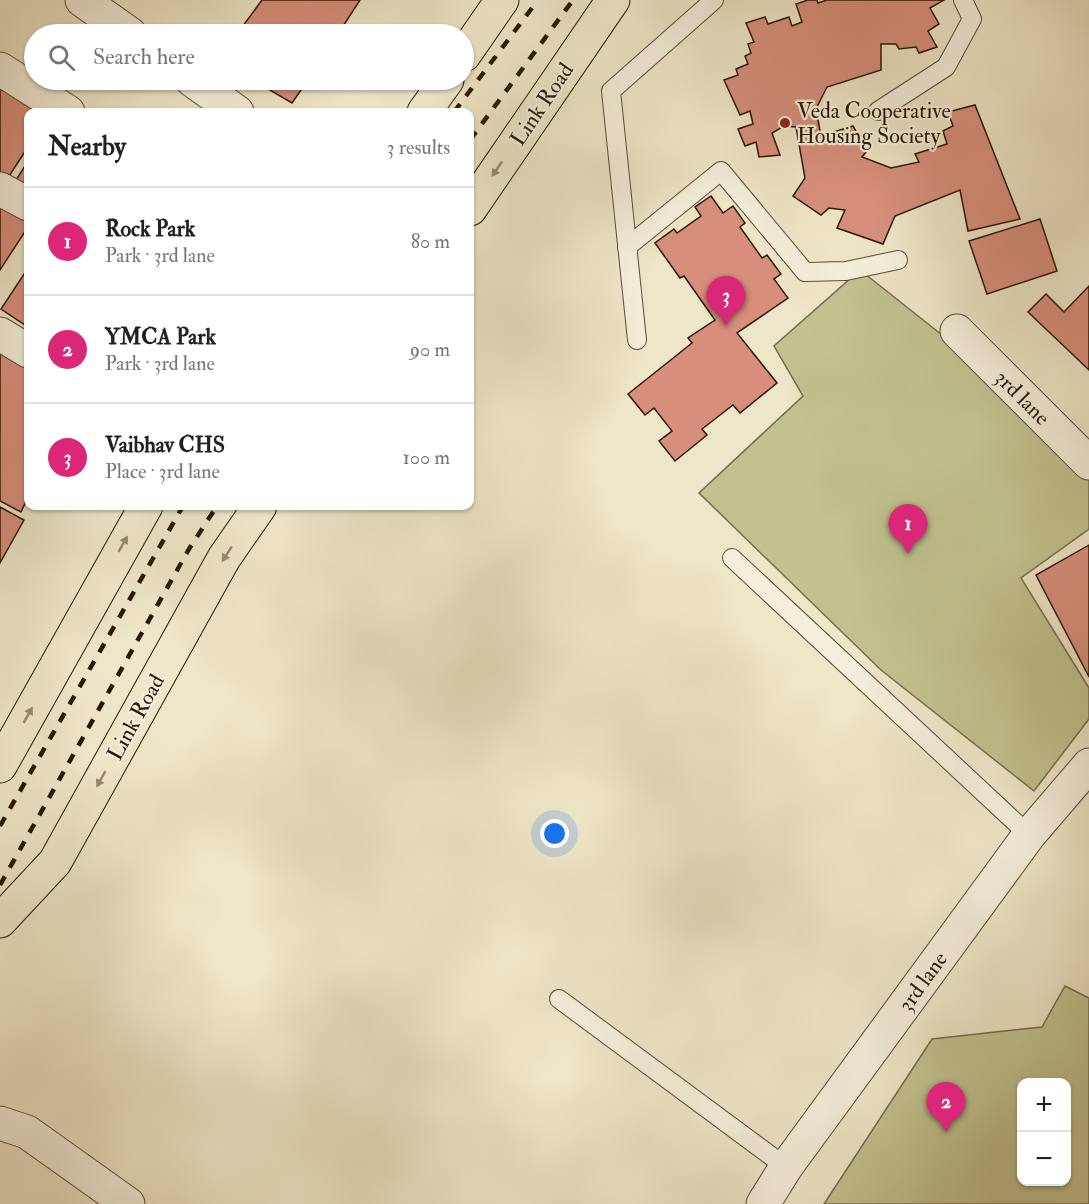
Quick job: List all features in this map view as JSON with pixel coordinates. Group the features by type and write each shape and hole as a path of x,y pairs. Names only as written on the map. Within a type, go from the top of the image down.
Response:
{"main road":[{"path":"474,41 502,0"},
{"name":"Link Road","path":"474,203 613,0"},
{"path":"427,108 440,90"},
{"path":"0,766 144,510"},
{"name":"Link Road","path":"0,921 55,862 224,558 257,510"}],"street":[{"path":"82,0 116,24"},
{"path":"0,69 24,84"},
{"path":"33,90 62,108"},
{"path":"206,90 231,108"},
{"path":"0,189 24,202"},
{"name":"3rd lane","path":"957,332 1089,463"},
{"path":"0,334 24,349"},
{"name":"3rd lane","path":"763,1204 786,1167 1029,835 1089,765"},
{"path":"0,1123 27,1132 128,1204"}],"lane":[{"path":"637,340 611,91 714,0"},
{"path":"878,111 946,67 972,19 963,0"},
{"path":"627,247 721,171 805,272 846,271 898,260"},
{"path":"732,558 1029,835"},
{"path":"559,999 786,1167"}],"green space":[{"path":"860,270 980,365 1089,478 1089,529 1021,578 1089,688 1089,719 1034,791 881,670 699,493 803,396 774,346"},
{"path":"1065,986 1089,998 1089,1204 824,1204 932,1039 1042,1027"}],"building":[{"path":"262,0 360,0 344,24 244,24"},
{"name":"Veda Cooperative Housing Society","path":"817,0 818,3 827,0 944,0 930,8 939,24 928,31 937,47 919,53 916,47 899,49 896,44 881,44 881,70 827,87 816,109 821,136 853,126 867,151 862,157 891,168 919,162 915,154 947,144 943,131 953,126 948,112 975,105 1020,219 968,231 960,190 895,216 883,244 837,228 845,210 829,208 821,215 793,196 805,178 796,127 784,126 772,133 780,155 759,157 756,142 745,146 738,129 753,124 750,111 740,115 724,80 738,75 736,69 748,64 745,56 751,53 748,44 754,42 746,23 765,17 768,24 789,17 792,26 802,22 796,4"},
{"path":"0,75 45,108 24,108 24,153 2,187 0,185"},
{"path":"270,90 301,90 292,103"},
{"path":"24,167 24,196 11,188"},
{"path":"711,196 723,213 733,206 745,223 740,227 762,258 767,255 781,274 774,279 788,298 737,333 777,383 740,413 733,405 702,429 707,435 675,461 659,441 672,431 654,408 645,415 628,394 692,343 688,338 715,320 684,276 680,278 655,243 674,229 677,233 701,216 695,207"},
{"path":"0,200 24,215 24,233 0,270"},
{"path":"1040,219 1057,271 987,294 969,241"},
{"path":"24,274 24,324 1,309"},
{"path":"1089,286 1089,370 1028,312 1046,294 1064,312"},
{"path":"0,352 24,366 24,506 21,512 0,501"},
{"path":"0,507 24,520 0,563"},
{"path":"1089,545 1089,677 1036,575"}],"railway":[{"path":"474,85 538,0"},
{"path":"474,135 573,0"},
{"path":"457,108 470,90"},
{"path":"0,826 181,510"},
{"path":"0,885 189,549 214,510"}],"place":[{"name":"Veda Cooperative Housing Society","path":"785,123"},
{"name":"Vaibhav CHS","path":"726,326"},
{"name":"Rock Park","path":"908,554"},
{"name":"YMCA Park","path":"946,1132"}]}
